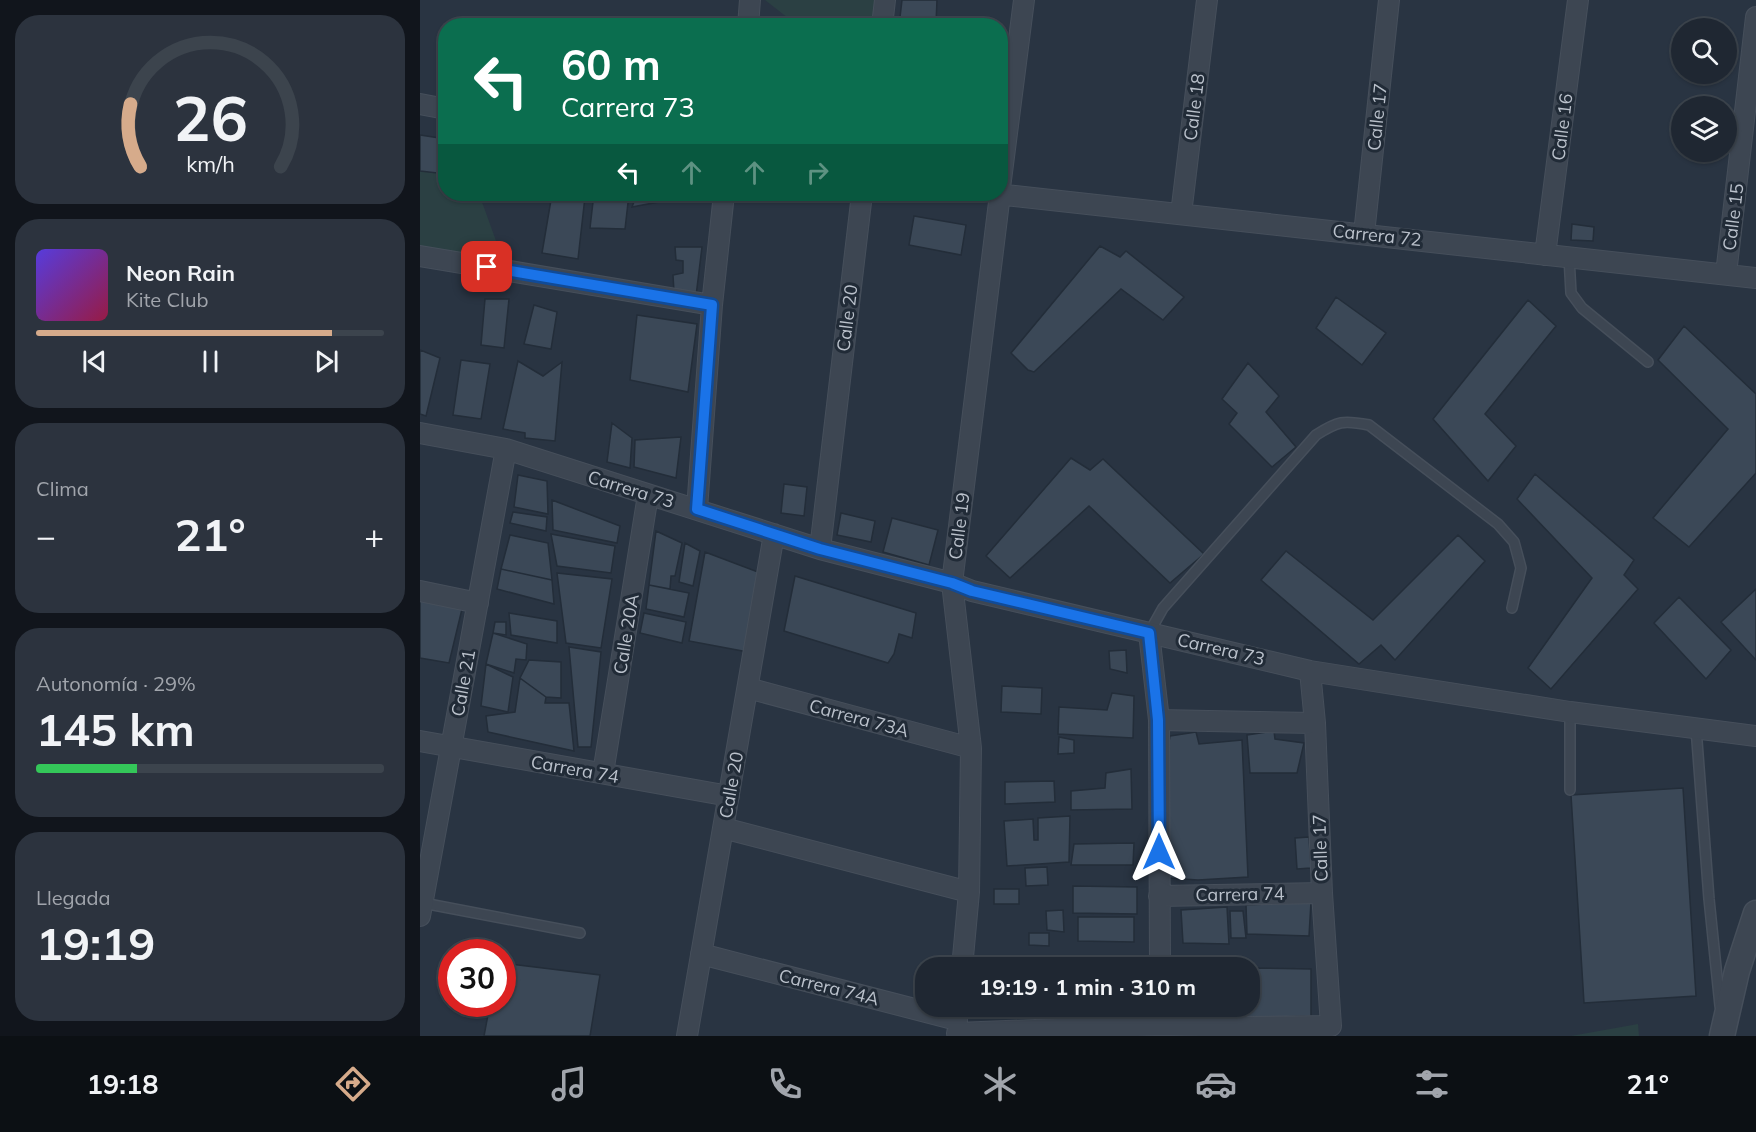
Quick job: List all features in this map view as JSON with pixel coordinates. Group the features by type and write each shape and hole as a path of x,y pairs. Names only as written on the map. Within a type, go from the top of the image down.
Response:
{"street":[{"path":"883,18 885,0"},
{"path":"1008,123 1023,0"},
{"name":"Calle 18","path":"1181,214 1207,0"},
{"name":"Calle 17","path":"1364,234 1389,0"},
{"name":"Calle 16","path":"1545,255 1578,0"},
{"name":"Calle 15","path":"1726,274 1756,17"},
{"path":"420,104 438,107"},
{"name":"Carrera 72","path":"1008,195 1756,278"},
{"path":"697,509 712,305 723,201"},
{"name":"Calle 20","path":"820,549 861,201"},
{"name":"Calle 19","path":"963,957 969,892 971,748 952,583 998,201"},
{"path":"420,256 712,305"},
{"name":"Carrera 73","path":"420,433 506,449 820,549 952,583 972,591 1310,670 1570,712 1756,736"},
{"name":"Calle 21","path":"421,910 506,449"},
{"name":"Calle 20A","path":"603,774 648,495"},
{"name":"Calle 20","path":"687,1036 774,534"},
{"path":"420,591 478,603"},
{"path":"1149,633 1158,720 1160,957"},
{"name":"Calle 17","path":"1310,670 1315,723 1322,892 1336,1031"},
{"name":"Carrera 73A","path":"748,688 971,748"},
{"path":"1158,720 1315,723"},
{"name":"Carrera 74","path":"420,741 729,796"},
{"path":"723,828 969,892"},
{"name":"Carrera 74","path":"1159,896 1322,892"},
{"path":"1723,1034 1737,971 1756,913"},
{"name":"Carrera 74A","path":"701,954 957,1024 1070,1032 1155,1017"},
{"name":"Carrera 74A","path":"1166,1017 1242,1031 1336,1031"}],"lane":[{"path":"1569,257 1571,293 1582,308 1648,362"},
{"path":"1149,633 1163,609 1316,435 1336,423 1351,421 1369,425 1498,524 1514,542 1521,568 1512,608"},
{"path":"1570,712 1570,790"},
{"path":"1696,728 1708,899 1723,1034"},
{"path":"421,910 580,933"}],"green space":[{"path":"765,0 885,0 875,18 788,18"},
{"path":"420,171 438,173 438,201 482,201 504,263 420,250"},
{"path":"1638,1024 1639,1036 1571,1036"}],"building":[{"path":"902,0 937,0 936,18 900,18"},
{"path":"420,135 438,138 438,173 420,171"},
{"path":"551,201 585,201 578,259 542,253"},
{"path":"591,201 628,201 625,229 590,228"},
{"path":"634,201 664,201 632,207"},
{"path":"914,216 966,225 961,255 909,245"},
{"path":"1572,224 1594,227 1593,241 1571,240"},
{"path":"1100,246 1120,257 1126,251 1184,297 1163,320 1121,289 1034,372 1028,370 1011,353"},
{"path":"675,247 702,247 696,296 674,292 673,275 683,273 683,261 676,260"},
{"path":"1336,297 1386,333 1362,365 1316,328"},
{"path":"485,299 509,299 504,348 481,345"},
{"path":"1528,300 1556,326 1485,414 1516,446 1488,481 1433,419"},
{"path":"534,305 557,312 551,349 524,344"},
{"path":"637,315 697,324 688,392 630,380"},
{"path":"1684,326 1756,394 1756,473 1689,547 1653,518 1728,429 1658,360"},
{"path":"420,350 440,358 426,416 420,414"},
{"path":"461,360 490,364 481,419 453,415"},
{"path":"518,361 543,376 562,362 555,441 525,438 525,433 503,429"},
{"path":"1248,363 1279,396 1266,412 1296,447 1272,467 1229,424 1237,413 1222,399"},
{"path":"612,423 632,438 630,468 607,462"},
{"path":"681,437 676,478 634,467 635,440"},
{"path":"1071,458 1090,470 1103,459 1204,554 1170,583 1089,506 1010,578 986,556"},
{"path":"1535,474 1634,560 1624,575 1638,589 1551,689 1528,668 1592,578 1517,499"},
{"path":"518,475 547,481 548,514 514,507"},
{"path":"784,484 807,487 804,516 781,513"},
{"path":"552,500 620,526 617,543 553,530"},
{"path":"513,512 547,517 546,531 510,523"},
{"path":"841,513 875,521 871,542 837,535"},
{"path":"892,518 938,530 929,565 883,552"},
{"path":"656,531 682,543 675,576 671,576 670,589 649,585"},
{"path":"551,534 615,546 611,573 557,566"},
{"path":"510,535 548,543 552,580 501,569"},
{"path":"1458,535 1485,561 1395,660 1381,645 1359,664 1261,580 1286,551 1373,620"},
{"path":"685,543 700,551 693,586 679,582"},
{"path":"705,552 758,572 748,652 689,641"},
{"path":"501,569 552,580 554,604 497,589"},
{"path":"557,573 612,579 601,648 566,643"},
{"path":"795,576 916,613 912,638 899,634 894,654 888,663 784,631"},
{"path":"649,585 689,593 684,617 646,609"},
{"path":"1756,589 1756,660 1721,622"},
{"path":"1679,597 1731,650 1706,679 1654,623"},
{"path":"420,600 462,609 449,663 420,658"},
{"path":"509,613 557,621 557,643 511,635"},
{"path":"644,613 686,622 682,643 640,633"},
{"path":"495,622 506,622 506,635 493,633"},
{"path":"493,633 527,644 526,660 516,659 514,673 486,664"},
{"path":"569,647 601,652 591,747 578,747"},
{"path":"1126,650 1127,673 1110,669 1109,651"},
{"path":"529,660 561,662 561,698 546,697 520,678"},
{"path":"486,664 513,677 508,712 481,706"},
{"path":"520,678 546,697 545,703 569,703 574,751 488,732 486,716 515,712"},
{"path":"1002,686 1042,688 1041,714 1001,712"},
{"path":"1112,693 1134,696 1133,738 1058,734 1059,707 1107,710"},
{"path":"1274,731 1275,739 1304,743 1297,773 1250,773 1247,735"},
{"path":"1196,732 1199,744 1242,740 1248,877 1198,880 1168,878 1163,778 1170,736"},
{"path":"1059,737 1074,740 1074,753 1058,754"},
{"path":"1131,769 1132,809 1071,810 1071,791 1105,788 1106,773"},
{"path":"1054,781 1055,802 1005,804 1005,782"},
{"path":"1683,788 1696,996 1584,1003 1571,795"},
{"path":"1070,816 1069,862 1007,866 1004,821 1033,819 1034,840 1038,840 1038,818"},
{"path":"1309,837 1311,868 1297,869 1295,838"},
{"path":"1134,843 1133,865 1071,865 1074,844"},
{"path":"1047,867 1048,885 1026,886 1025,868"},
{"path":"1073,886 1137,887 1137,914 1073,913"},
{"path":"994,889 1019,889 1019,904 994,904"},
{"path":"1311,902 1309,936 1247,934 1246,905"},
{"path":"1227,907 1229,944 1183,943 1181,910"},
{"path":"1063,910 1064,932 1047,930 1046,911"},
{"path":"1230,911 1243,911 1246,938 1231,938"},
{"path":"1078,917 1134,917 1134,942 1078,941"},
{"path":"1029,933 1049,933 1049,946 1029,945"},
{"path":"516,965 600,975 590,1036 484,1036 488,1017 516,1017"},
{"path":"1260,968 1311,969 1311,1016 1215,1019 1215,1017 1260,1017"}],"route":[{"path":"487,267 712,305 697,509 820,549 952,583 972,591 1149,633 1158,720 1159,852"}]}
